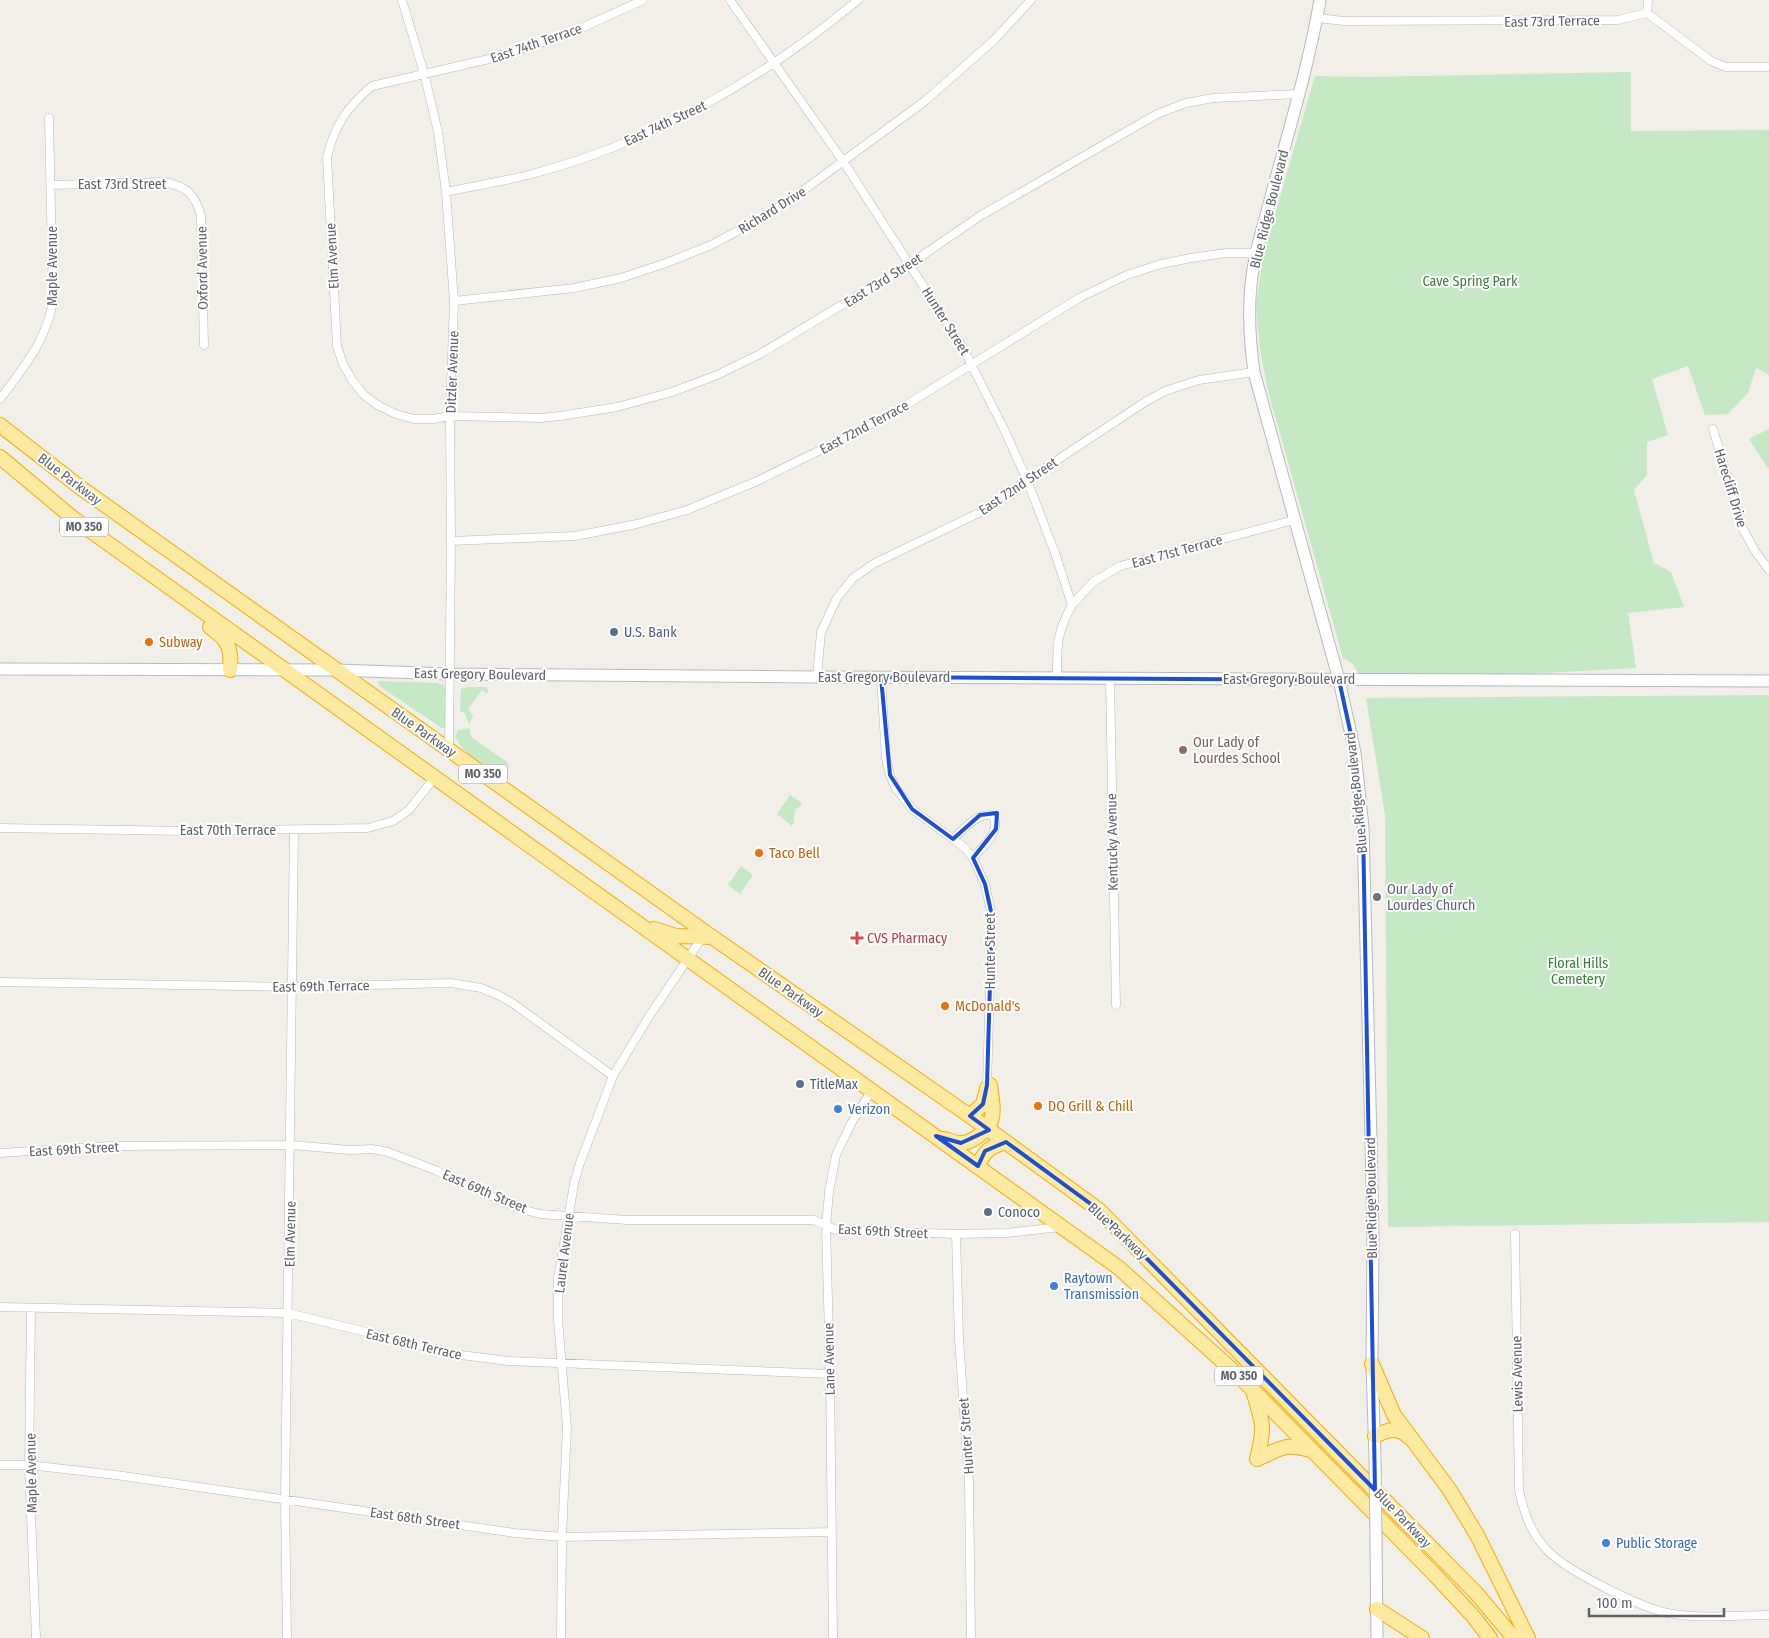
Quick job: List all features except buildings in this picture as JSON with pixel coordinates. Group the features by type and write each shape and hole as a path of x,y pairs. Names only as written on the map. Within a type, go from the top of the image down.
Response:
{"highway":[{"name":"Blue Parkway","path":"0,426 81,488 706,935 970,1116 1100,1210 1222,1332 1476,1593 1514,1638"},
{"name":"Blue Parkway","path":"0,457 74,519 1119,1268 1253,1391 1435,1575 1473,1616 1490,1638"},
{"path":"164,584 177,601 226,640 230,652 230,670"},
{"path":"642,925 676,936 706,935"},
{"path":"970,1116 983,1104 989,1085"},
{"path":"936,1136 961,1143 972,1140 987,1129 992,1120 989,1085"},
{"path":"978,1166 985,1151 994,1145 1006,1142"},
{"path":"1372,1364 1389,1405 1462,1510 1477,1535 1528,1638"},
{"path":"1253,1391 1263,1423 1262,1438 1257,1458 1286,1446 1312,1450"},
{"path":"1375,1436 1388,1430 1396,1430 1406,1434 1414,1443"},
{"path":"1377,1609 1422,1638"}],"main road":[{"name":"Blue Ridge Boulevard","path":"1320,0 1299,94 1256,253 1249,313 1250,345 1254,372 1339,680 1355,753 1363,827 1373,1237 1372,1364 1378,1638"},
{"name":"East Gregory Boulevard","path":"0,669 337,670 449,674 881,678 1769,681"}],"street":[{"name":"Ditzler Avenue","path":"402,0 424,73 438,132 446,192 454,301 450,416 449,750"},
{"name":"East 74th Terrace","path":"424,73 490,59 566,34 643,0"},
{"name":"Hunter Street","path":"730,0 843,161 964,348 1027,480 1055,553 1072,605"},
{"name":"East 74th Street","path":"446,192 528,175 581,159 621,144 697,109 774,63 832,22 858,0"},
{"name":"Richard Drive","path":"454,301 574,288 621,278 666,264 711,245 753,223 793,198 925,102 993,41 1031,0"},
{"path":"1648,0 1647,13 1711,61 1726,67 1769,67"},
{"name":"East 73rd Terrace","path":"1317,18 1344,21 1618,20 1647,13"},
{"name":"Elm Avenue","path":"424,73 372,86 347,110 331,140 327,157 337,346 343,364 352,380 364,395 379,406 396,414 414,419 433,419 450,416"},
{"name":"East 73rd Street","path":"450,416 541,418 560,416 617,407 672,392 717,375 760,354 910,264 980,216 1157,114 1186,104 1213,98 1299,94"},
{"name":"Maple Avenue","path":"0,399 39,345 51,316 54,302 49,118"},
{"name":"East 73rd Street","path":"51,185 165,182 180,185 190,193"},
{"name":"Oxford Avenue","path":"190,193 198,205 201,216 204,345"},
{"name":"East 72nd Terrace","path":"451,541 575,536 637,524 686,510 755,482 843,439 901,408 973,365 1079,298 1128,275 1162,264 1190,258 1226,253 1256,253"},
{"name":"East 72nd Street","path":"817,677 821,632 837,598 854,578 875,563 985,510 1027,480 1145,402 1165,391 1199,380 1254,372"},
{"name":"Harecliff Drive","path":"1712,429 1742,529 1769,570"},
{"name":"East 71st Terrace","path":"1072,605 1093,582 1120,566 1294,520"},
{"path":"1058,678 1058,639 1064,619 1072,605"},
{"name":"Hunter Street","path":"881,678 886,758 895,787 912,810 965,848 986,884 992,916 989,1085"},
{"name":"Kentucky Avenue","path":"1110,678 1116,1005"},
{"name":"East 70th Terrace","path":"0,828 294,830 368,828 394,821 409,810 435,777"},
{"path":"952,839 980,815 988,814 993,816 996,822 996,829 972,858"},
{"name":"Elm Avenue","path":"287,1638 285,1499 294,830"},
{"name":"Laurel Avenue","path":"561,1638 562,1537 567,1428 558,1320 558,1279 574,1184 613,1076 648,1018 706,935"},
{"name":"East 69th Terrace","path":"0,982 293,987 451,983 481,988 511,1002 613,1076"},
{"name":"Lane Avenue","path":"833,1638 826,1226 828,1192 836,1155 852,1122 872,1090"},
{"name":"East 69th Street","path":"0,1153 110,1146 291,1145 350,1150 372,1149 388,1152 435,1170 518,1208 540,1214 628,1220 814,1220 836,1230 956,1234 1006,1233 1062,1227"},
{"name":"Hunter Street","path":"956,1234 959,1339 969,1483 971,1638"},
{"name":"Lewis Avenue","path":"1515,1234 1519,1490 1527,1522 1548,1551 1574,1571 1648,1608 1674,1614 1769,1615"},
{"name":"East 68th Terrace","path":"0,1307 288,1313 461,1355 508,1361 830,1374"},
{"name":"Maple Avenue","path":"31,1308 29,1465 36,1638"},
{"name":"East 68th Street","path":"0,1465 29,1465 116,1475 515,1533 562,1537 832,1532"}],"highlighted area":[{"path":"881,677 1339,680 1355,753 1363,827 1375,1490 1099,1210 1006,1142 985,1151 978,1166 936,1136 961,1143 989,1130 970,1116 983,1104 987,1085 992,916 985,884 973,858 996,829 997,813 980,815 953,839 912,809 890,775"}],"green space":[{"name":"Cave Spring Park","path":"1631,72 1631,131 1769,130 1769,375 1756,368 1748,393 1728,414 1705,415 1688,366 1652,379 1668,435 1647,442 1647,475 1634,490 1654,563 1671,572 1684,607 1628,613 1636,668 1487,676 1360,675 1352,663 1343,658 1268,391 1260,349 1256,306 1263,256 1315,76 1366,77"},
{"path":"1769,429 1769,470 1749,439"},
{"path":"379,681 437,683 443,685 447,691 446,728 442,728 381,687 378,683"},
{"path":"486,687 488,690 487,694 482,690 468,709 473,716 469,725 465,713 460,711 461,689"},
{"name":"Floral Hills Cemetery","path":"1769,695 1769,1222 1388,1227 1385,815 1366,698"},
{"path":"469,728 471,737 507,762 509,766 501,775 475,759 459,743 455,737 458,730"},
{"path":"790,795 802,803 800,807 795,809 792,826 777,814"},
{"path":"741,866 753,875 740,894 728,885"}],"place":[{"name":"U.S. Bank","path":"614,632"},
{"name":"Subway","path":"149,642"},
{"name":"Our Lady of Lourdes School","path":"1183,750"},
{"name":"Taco Bell","path":"759,853"},
{"name":"Our Lady of Lourdes Church","path":"1377,897"},
{"name":"CVS Pharmacy","path":"857,938"},
{"name":"McDonald's","path":"945,1006"},
{"name":"TitleMax","path":"800,1084"},
{"name":"DQ Grill & Chill","path":"1038,1106"},
{"name":"Verizon","path":"838,1109"},
{"name":"Conoco","path":"988,1212"},
{"name":"Raytown Transmission","path":"1054,1286"},
{"name":"Public Storage","path":"1606,1543"}]}
